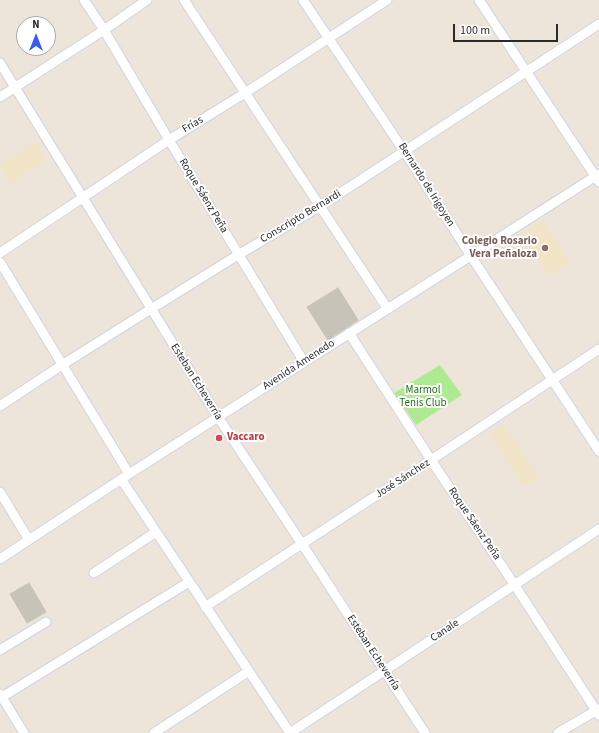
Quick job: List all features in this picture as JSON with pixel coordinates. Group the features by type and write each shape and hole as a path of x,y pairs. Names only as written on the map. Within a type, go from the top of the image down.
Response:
{"street":[{"name":"Roque Sáenz Peña","path":"84,0 104,30 238,255 304,362"},
{"path":"0,97 104,30 147,0"},
{"path":"184,0 387,308"},
{"name":"Bernardo de Irigoyen","path":"304,0 599,451"},
{"name":"Frías","path":"0,253 169,140 245,93 388,0"},
{"path":"480,0 598,177"},
{"name":"Conscripto Bernardi","path":"0,406 151,309 319,207 599,24"},
{"name":"Esteban Echeverría","path":"0,63 218,417 425,733"},
{"name":"Avenida Amenedo","path":"0,559 387,308 598,177"},
{"path":"0,262 62,365 156,532 290,733"},
{"name":"Roque Sáenz Peña","path":"349,333 431,460 598,712"},
{"name":"José Sánchez","path":"205,607 599,349"},
{"path":"0,492 29,540"},
{"name":"Canale","path":"290,733 599,529"},
{"path":"94,573 156,532"},
{"path":"24,733 4,710 1,696 189,582"},
{"path":"0,650 46,622"},
{"path":"154,733 249,672"},
{"path":"558,733 598,712"}],"shaded area":[{"path":"35,143 45,160 10,183 0,165"},
{"name":"Colegio Rosario Vera Peñaloza","path":"543,220 569,262 548,276 521,234"},
{"path":"504,425 539,478 523,486 490,433"}],"green space":[{"name":"Marmol Tenis Club","path":"440,365 462,395 416,425 394,393"}],"building":[{"path":"338,288 358,320 328,340 307,307"},
{"path":"29,583 46,612 27,623 10,594"}],"place":[{"name":"Colegio Rosario Vera Peñaloza","path":"545,248"},
{"name":"Vaccaro","path":"219,438"}]}
